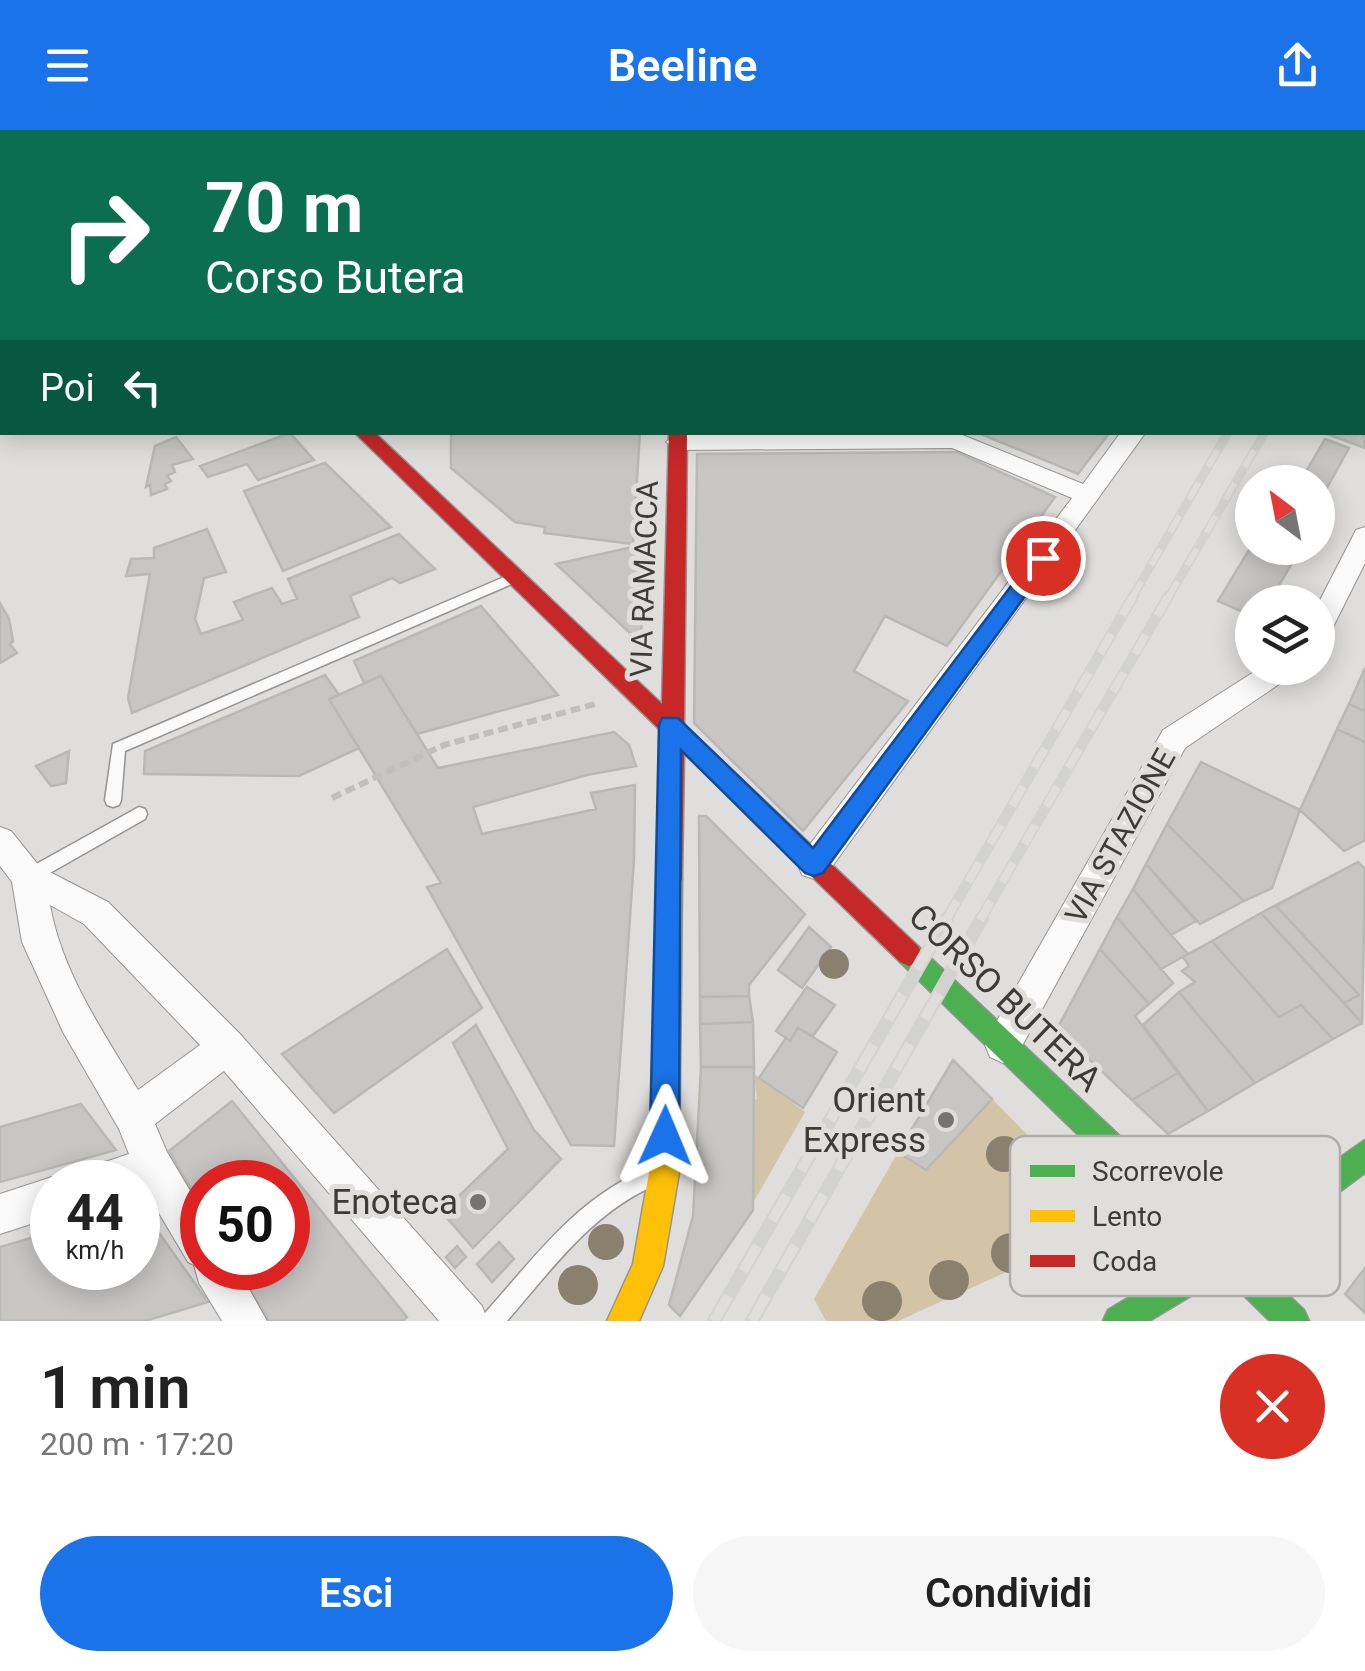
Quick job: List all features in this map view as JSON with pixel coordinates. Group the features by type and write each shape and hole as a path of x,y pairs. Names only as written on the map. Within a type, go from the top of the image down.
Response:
{"street":[{"name":"CORSO BUTERA","path":"366,435 1099,1136"},
{"path":"678,437 957,435 1089,496"},
{"path":"814,865 1132,435"},
{"name":"VIA RAMACCA","path":"623,1321 648,1266 664,1173 678,437"},
{"path":"1335,596 1365,536"},
{"name":"VIA STAZIONE","path":"1003,1044 1174,739 1255,685"},
{"path":"0,841 28,877 96,914 227,1048 467,1321"},
{"path":"28,877 39,942 76,1020 134,1117 151,1160"},
{"path":"134,1117 227,1048"},
{"path":"1340,1174 1365,1155"},
{"path":"160,1178 180,1211"},
{"path":"0,1214 30,1205"},
{"path":"223,1290 236,1319"},
{"path":"1119,1321 1161,1296"},
{"name":"CORSO BUTERA","path":"1266,1296 1292,1321"}],"lane":[{"path":"112,800 118,748 516,576"},
{"path":"28,877 139,814"},
{"path":"493,1321 593,1213 629,1183 664,1173"}],"path":[{"path":"332,798 444,744 638,692"}],"shaded area":[{"path":"754,1074 805,1112 753,1203 752,1101 757,1099"},
{"path":"992,1099 1029,1136 1010,1136 1010,1270 898,1321 826,1321 814,1299 898,1152"}],"building":[{"path":"285,435 292,435 314,460 258,480 247,464 208,477 200,466"},
{"path":"451,435 640,435 633,544 544,533 545,527 515,522 451,468"},
{"path":"983,435 1108,435 1078,474"},
{"path":"1330,435 1363,435 1365,448"},
{"path":"176,437 193,459 172,465 175,472 167,476 171,481 165,484 167,489 151,495 150,485 146,487 155,446"},
{"path":"1325,439 1349,448 1335,473 1335,465 1310,465"},
{"path":"957,452 1055,497 947,646 885,616 854,671 908,701 803,831 694,723 697,454"},
{"path":"325,463 391,527 283,571 244,491"},
{"path":"207,529 226,572 204,578 195,619 201,634 243,620 234,602 272,588 282,604 297,599 288,579 399,534 435,569 400,583 392,578 350,596 359,617 132,713 128,698 150,574 126,576 131,559 154,558 154,548"},
{"path":"646,544 641,634 632,635 556,564"},
{"path":"1240,565 1291,565 1279,585 1235,585 1235,608 1218,601"},
{"path":"0,603 9,619 13,641 10,644 17,653 0,663"},
{"path":"481,606 558,695 417,734 381,676 364,683 354,661"},
{"path":"1365,668 1365,711 1349,704"},
{"path":"325,675 339,695 329,699 359,748 299,776 144,774 145,751"},
{"path":"381,676 438,768 614,732 629,745 636,766 587,775 473,807 482,834 596,809 591,793 635,785 634,860 614,1146 571,1145 427,887 441,883 329,699"},
{"path":"1349,704 1365,711 1365,742 1337,729"},
{"path":"1337,729 1365,742 1365,840 1344,851 1300,810"},
{"path":"69,751 66,783 51,786 36,766"},
{"path":"1201,762 1300,810 1272,888 1244,901 1167,824"},
{"path":"699,816 706,816 805,914 749,985 749,996 700,997"},
{"path":"1167,824 1244,901 1200,924 1146,864"},
{"path":"1358,862 1365,869 1362,1023 1261,913"},
{"path":"1358,862 1365,869 1362,1023 1344,1003 1359,995 1276,906"},
{"path":"1146,864 1196,921 1171,935 1133,889"},
{"path":"1133,889 1188,954 1161,969 1117,917"},
{"path":"1261,913 1362,1023 1333,1039 1301,1005 1279,1017 1212,941"},
{"path":"1117,917 1173,983 1149,1004 1100,949"},
{"path":"809,927 831,947 802,988 778,970"},
{"path":"1212,941 1279,1017 1301,1005 1333,1039 1255,1083 1179,992 1195,982 1182,971 1189,966 1183,957"},
{"path":"447,949 482,1008 334,1113 282,1054"},
{"path":"1100,949 1149,1004 1135,1016 1178,1073 1132,1100 1057,1029"},
{"path":"807,987 835,1005 813,1036 798,1028 790,1041 776,1031"},
{"path":"1179,992 1255,1083 1208,1111 1143,1025"},
{"path":"749,996 753,1022 700,1024 700,997"},
{"path":"753,1022 754,1067 701,1067 700,1024"},
{"path":"476,1025 534,1130 561,1159 473,1248 442,1212 508,1149 453,1043"},
{"path":"798,1028 837,1052 803,1108 759,1078 786,1038 790,1041"},
{"path":"953,1060 992,1099 926,1170 898,1152"},
{"path":"701,1067 754,1067 753,1210 680,1316 669,1305 693,1216"},
{"path":"1178,1073 1208,1111 1168,1134 1132,1100"},
{"path":"232,1101 280,1160 180,1160 180,1170 169,1151"},
{"path":"81,1104 116,1150 80,1160 30,1160 30,1174 0,1182 0,1127"},
{"path":"310,1197 407,1317 403,1321 269,1321 250,1290 310,1290"},
{"path":"160,1234 180,1262 180,1290 200,1290 208,1302 145,1321 0,1321 0,1247 30,1238 30,1290 160,1290"},
{"path":"499,1242 514,1259 492,1282 477,1264"},
{"path":"457,1246 466,1257 455,1268 446,1257"},
{"path":"1365,1268 1365,1313 1345,1294"}],"railway":[{"path":"1132,598 1226,435"},
{"path":"1168,598 1263,435"},
{"path":"946,920 1134,595"},
{"path":"980,920 1169,595"},
{"path":"714,1321 947,918"},
{"path":"752,1321 982,918"}],"traffic: fast":[{"path":"909,954 1099,1136"},
{"path":"1340,1173 1365,1155"},
{"path":"1119,1321 1161,1296"},
{"path":"1267,1296 1293,1321"}],"traffic: slow":[{"path":"623,1321 648,1266 664,1173 670,879"}],"traffic: jam":[{"path":"366,435 909,954"},
{"path":"670,879 678,435"}],"place":[{"name":"Orient Express","path":"946,1120"},
{"name":"Enoteca","path":"478,1202"}],"route":[{"path":"665,1136 670,725 814,865 1043,558"}]}
